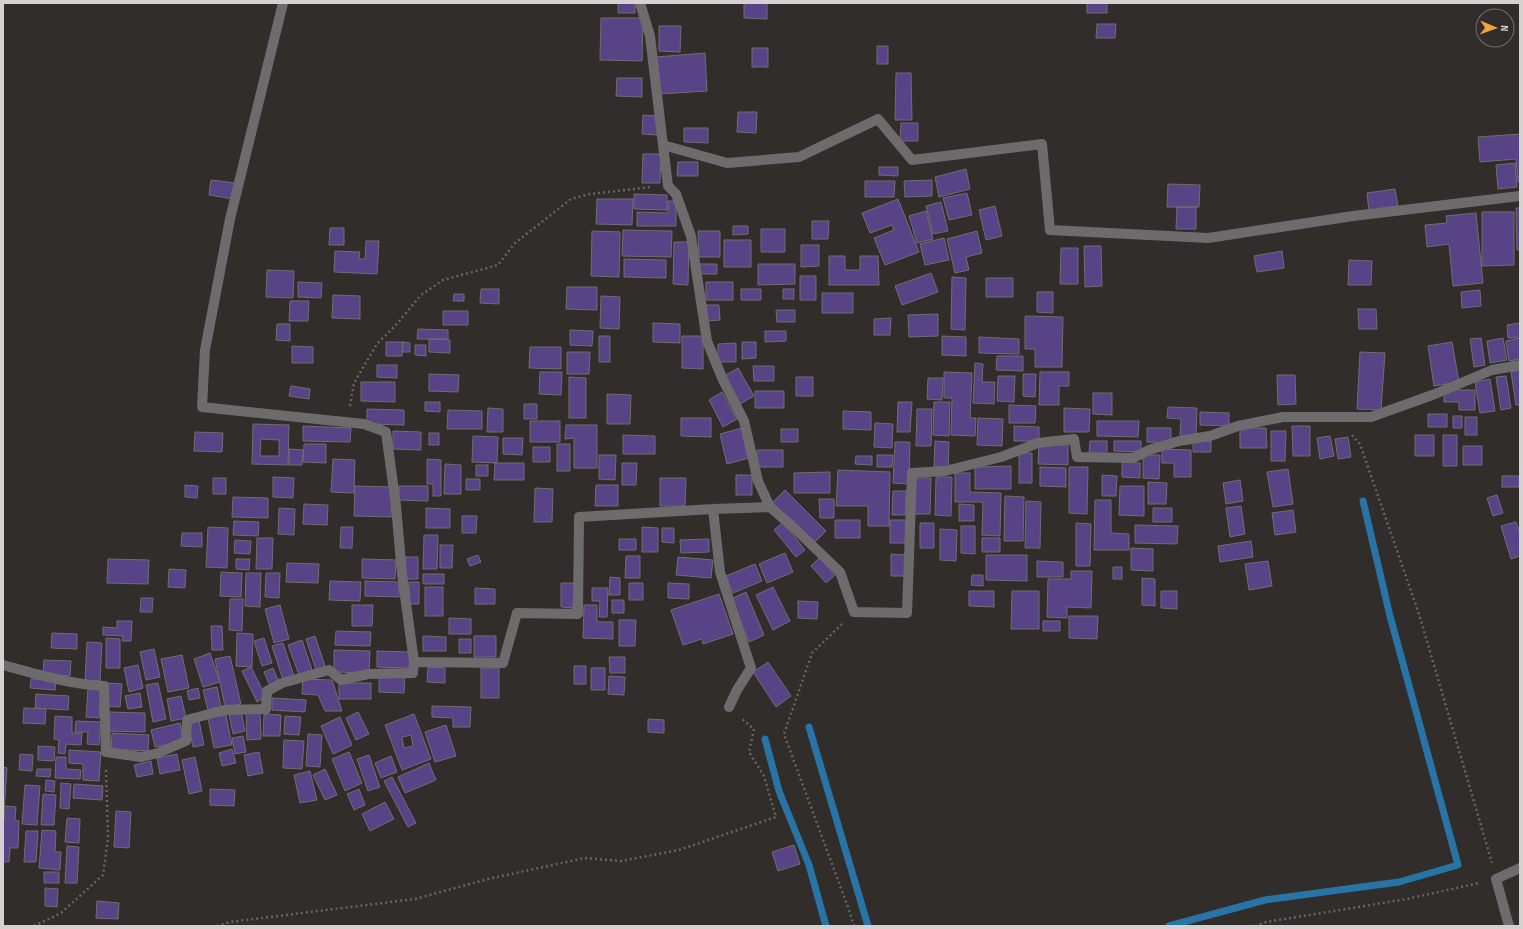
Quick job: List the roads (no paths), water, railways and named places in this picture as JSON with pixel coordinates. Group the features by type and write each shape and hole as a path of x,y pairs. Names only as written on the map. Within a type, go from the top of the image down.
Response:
{"street":[{"path":"3,664 48,678 104,686 106,752 141,757 158,753 186,742 187,720 224,710 266,709 267,691 282,683 329,670 341,680 368,674 413,673 414,662 402,574 396,506 386,432 364,424 202,407 205,350 230,219 283,3"},
{"path":"640,3 650,36 668,186 676,194 691,236 707,341 723,380 744,421 758,481 770,507 840,572 854,612 907,613 912,473 945,471 1001,457 1038,443 1074,439 1078,457 1134,458 1149,450 1179,441 1210,436 1238,426 1283,417 1371,416 1435,394 1492,370 1520,365"},
{"path":"663,145 727,163 799,157 878,119 912,160 1042,144 1050,230 1208,238 1353,216 1520,196"},
{"path":"414,662 503,663 517,613 578,614 579,517 770,507"},
{"path":"712,509 720,572 750,668 729,707"},
{"path":"1509,926 1496,879 1520,868"}],"waterway":[{"path":"1169,926 1265,900 1399,882 1458,865 1390,616 1363,501"},
{"path":"809,727 868,926"},
{"path":"765,739 779,791 809,865 826,926"}]}
